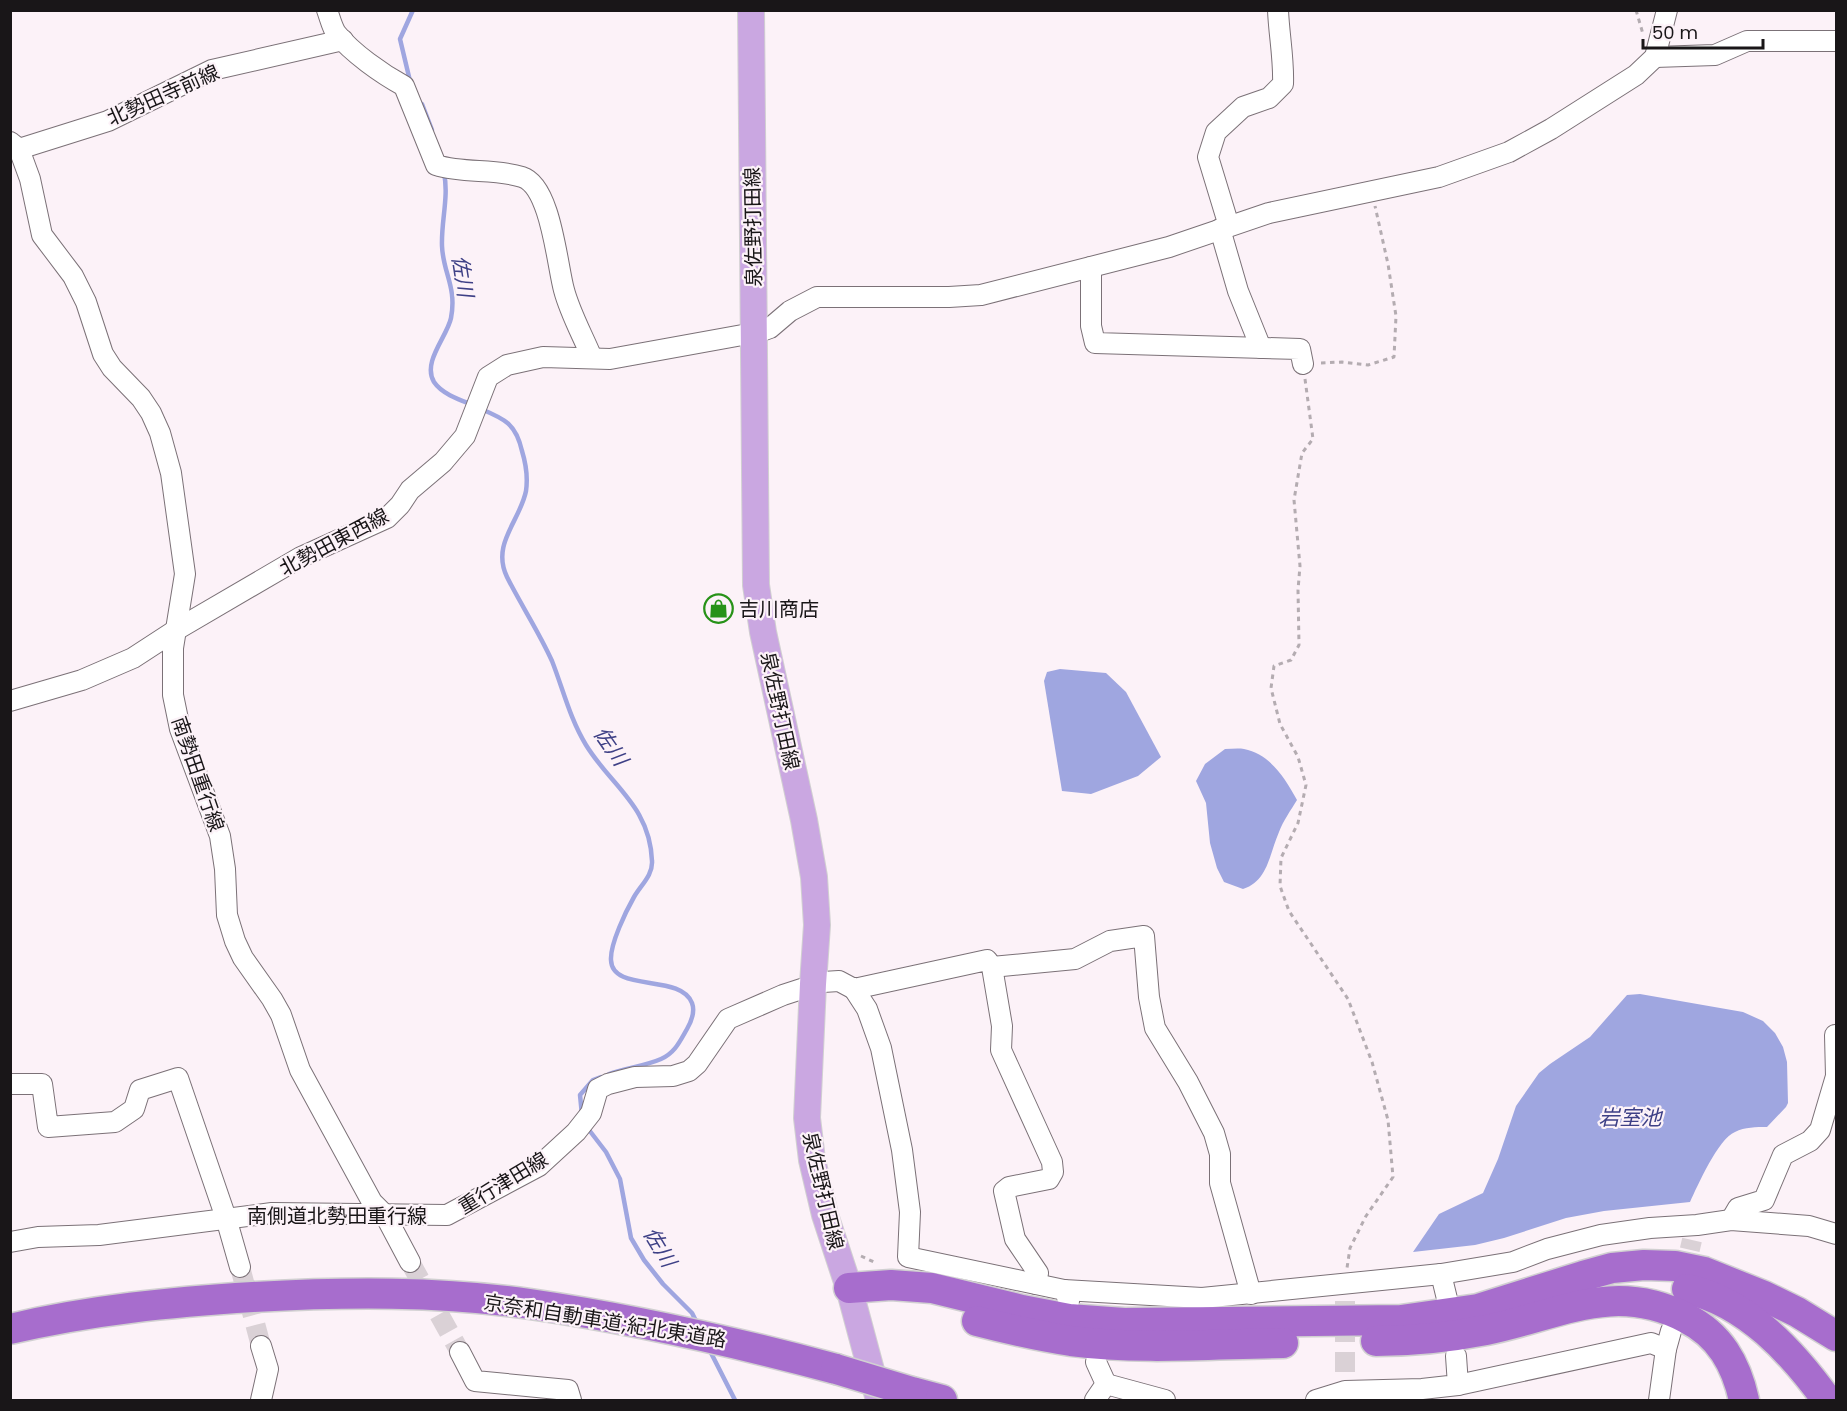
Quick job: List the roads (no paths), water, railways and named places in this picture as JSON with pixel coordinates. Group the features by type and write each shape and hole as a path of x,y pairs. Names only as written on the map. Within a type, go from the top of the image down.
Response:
{"highway":[{"path":"849,1288 891,1285 932,1288 1022,1311 1069,1319 1124,1323 1360,1321 1438,1316 1478,1309 1612,1268 1644,1265 1676,1266 1704,1272 1764,1296 1797,1312 1836,1336"},
{"path":"1728,1282 1769,1310 1800,1338 1836,1378"},
{"path":"1529,1318 1588,1295 1616,1289 1646,1285 1674,1286 1703,1293 1754,1321 1788,1352 1827,1401"},
{"path":"849,1288 1024,1333 1073,1341 1123,1345 1396,1341 1488,1330 1570,1307 1609,1301 1641,1301 1670,1309 1698,1324 1718,1341 1732,1362 1744,1401"},
{"name":"京奈和自動車道;紀北東道路","path":"10,1329 114,1310 201,1300 291,1295 377,1294 452,1297 529,1304 738,1343 942,1401"}],"main road":[{"name":"泉佐野打田線","path":"751,10 756,585 763,632 804,820 814,877 818,925 807,1118 812,1160 825,1215 849,1288 879,1401"}],"street":[{"path":"327,10 334,31 343,40 388,78 404,86 443,168 525,177 535,189 543,201 548,217 564,291 592,358"},
{"path":"1261,348 1238,291 1208,157 1216,132 1243,107 1269,98 1283,84 1284,68 1279,38 1278,10"},
{"path":"1667,10 1655,57 1715,56 1747,41 1836,41"},
{"name":"北勢田寺前線","path":"15,145 108,121 212,70 343,40"},
{"name":"北勢田東西線","path":"10,701 92,676 133,658 176,630 301,557 387,518 410,490 443,462 465,436 488,377 507,365 543,357 610,359 754,333 770,328 790,311 817,297 981,295 1169,246 1269,213 1439,177 1509,152 1551,129 1636,75 1655,57"},
{"name":"南勢田重行線","path":"15,145 30,179 42,235 73,276 86,302 103,354 112,368 141,398 160,433 171,473 185,566 172,666 175,710 183,739 220,836 225,869 227,915 235,941 243,958 272,999 281,1016 300,1070 372,1202 385,1215 410,1262"},
{"path":"1091,267 1091,326 1095,343 1300,349 1303,364"},
{"path":"992,967 1076,959 1110,940 1144,936 1149,997 1155,1028 1188,1082 1214,1133 1221,1154 1220,1183 1251,1294"},
{"path":"813,984 839,981 855,988 987,960 992,967 1002,1026 1001,1050 1052,1162 1053,1172 1049,1179 1009,1187 1004,1191 1014,1239 1038,1273 1036,1284"},
{"name":"重行津田線","path":"447,1215 539,1166 576,1132 591,1113 598,1089 608,1083 635,1077 673,1076 689,1071 697,1064 728,1020 813,984"},
{"path":"855,988 867,1009 881,1048 902,1150 910,1212 908,1257 1036,1284 1066,1296 1202,1298 1251,1294 1345,1293 1513,1262 1547,1249 1601,1235 1650,1228 1695,1233 1731,1220 1809,1226 1836,1234"},
{"path":"1731,1220 1738,1208 1764,1200 1783,1155 1810,1141 1820,1130 1836,1076 1834,1035 1836,1036"},
{"path":"10,1084 42,1083 48,1127 115,1122 134,1109 140,1090 178,1078 226,1218"},
{"name":"南側道北勢田重行線","path":"10,1242 38,1237 99,1234 272,1213 447,1215"},
{"name":"南側道北勢田重行線","path":"226,1218 240,1267"},
{"path":"1441,1274 1448,1303"},
{"path":"1316,1401 1345,1382 1422,1389 1458,1385 1669,1340 1659,1401"},
{"path":"261,1346 268,1369 261,1401"},
{"path":"460,1352 477,1391 568,1390 571,1401"},
{"path":"1456,1356 1458,1385"},
{"path":"1096,1362 1106,1384 1165,1401"},
{"path":"1095,1401 1106,1384"}],"water":[{"path":"1060,669 1106,673 1126,692 1161,757 1138,776 1091,794 1062,791 1044,681 1047,672"},
{"path":"1225,749 1244,749 1262,756 1276,768 1297,800 1281,828 1263,874 1243,889 1224,882 1217,868 1210,843 1206,803 1196,781 1205,764"},
{"name":"岩室池","path":"1640,994 1743,1012 1763,1021 1775,1033 1783,1047 1787,1062 1788,1103 1786,1107 1767,1127 1743,1129 1729,1136 1709,1163 1690,1202 1604,1211 1566,1218 1475,1245 1413,1252 1439,1214 1483,1193 1498,1159 1516,1106 1539,1073 1590,1037 1627,995"}],"waterway":[{"name":"佐川","path":"410,81 400,39 413,10"},
{"name":"佐川","path":"422,104 432,130"},
{"name":"佐川","path":"444,173 446,191 442,246 451,289 452,307 449,325 433,358 431,374 434,382 442,390 473,405"},
{"name":"佐川","path":"481,409 497,416 513,428 520,442 526,466 526,491 504,543 502,554 507,577 552,661 580,735 596,760 637,811 650,842 651,871 631,903 616,937 611,953 614,970 634,980 675,988 685,994 693,1006 688,1026 674,1050 655,1061 609,1074"},
{"name":"佐川","path":"582,1115 580,1095 593,1080 601,1077"},
{"name":"佐川","path":"586,1126 606,1152 620,1179 631,1238 644,1260 663,1284 692,1313 697,1323"},
{"name":"佐川","path":"709,1349 735,1400"}],"tunnel":[{"path":"1683,1279 1692,1240"},
{"path":"410,1262 460,1352"},
{"path":"240,1267 261,1346"},
{"path":"1345,1301 1345,1372"}],"place":[{"name":"吉川商店","path":"718,609"}]}
